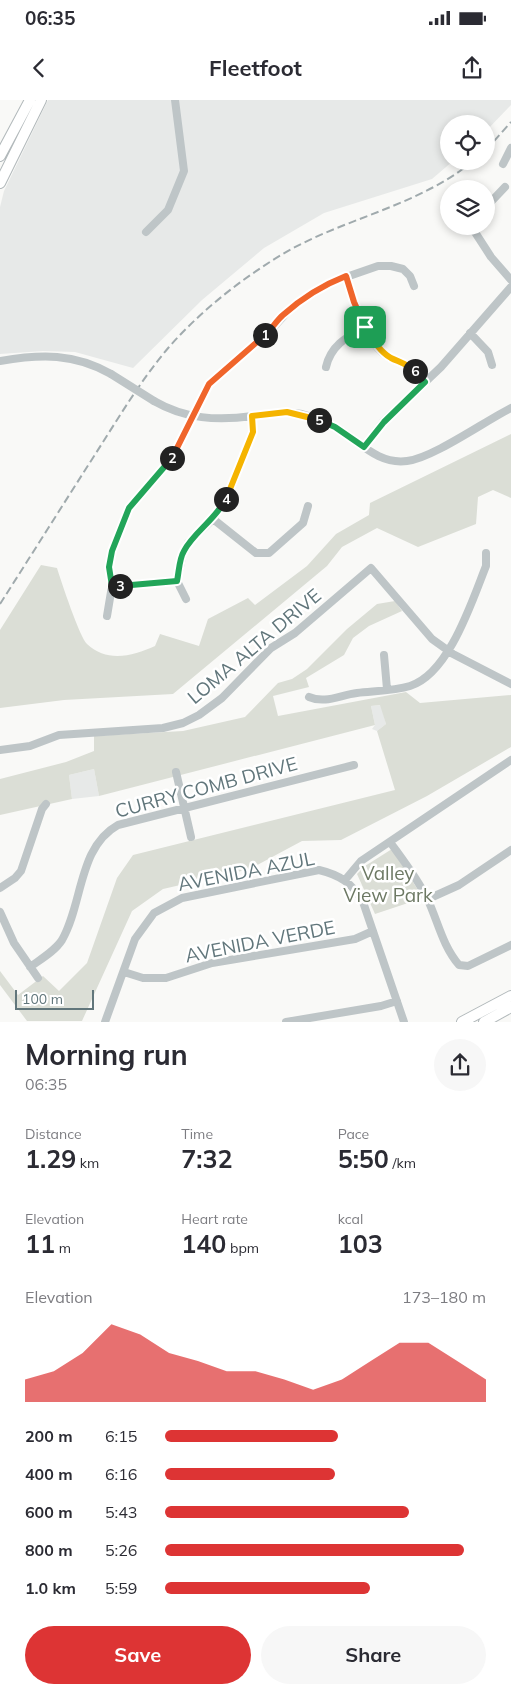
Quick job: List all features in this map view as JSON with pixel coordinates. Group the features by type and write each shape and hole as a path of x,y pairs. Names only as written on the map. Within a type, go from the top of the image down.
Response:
{"main road":[{"path":"0,156 30,100"},
{"path":"0,183 41,100"},
{"path":"462,1022 511,996"},
{"path":"484,1022 511,1007"}],"street":[{"path":"146,232 168,210 184,170 175,100"},
{"path":"503,164 511,148"},
{"path":"495,198 505,187"},
{"path":"478,235 491,257 511,280"},
{"path":"106,616 112,586 109,567 112,551 129,508 170,461 209,384 268,332 281,316 308,295 329,283 378,266 391,266 403,269 410,276 414,286"},
{"path":"346,276 354,302 365,327 378,347 390,358 408,364 425,382"},
{"path":"364,447 384,422 441,368 511,287"},
{"path":"326,367 329,354 350,335 365,327"},
{"path":"470,333 488,352 492,364"},
{"path":"0,360 41,355 81,360 111,374 175,412 193,416 228,419 287,412 302,414 335,427 382,458 394,461 418,458 511,408"},
{"path":"186,599 177,581 183,552 188,544 213,519 229,493 253,432 252,416"},
{"path":"213,519 256,553 263,555 269,553 302,523 308,506"},
{"path":"309,697 319,701 350,694 410,686 421,681 433,671 448,651 486,566 486,553"},
{"name":"LOMA ALTA DRIVE","path":"0,750 30,746 58,735 163,728 183,723 199,715 222,698 271,648 295,633 371,568 432,639 448,651"},
{"path":"112,586 177,581"},
{"path":"448,651 511,684"},
{"path":"384,655 387,689"},
{"path":"404,1022 363,902 355,888 345,880 361,861 511,760"},
{"name":"CURRY COMB DRIVE","path":"30,967 61,941 94,850 102,836 118,825 354,765"},
{"path":"176,772 191,837"},
{"path":"0,888 15,878 20,871 42,809 46,804"},
{"path":"390,842 428,899 443,940 450,954 459,965 468,966 511,945"},
{"path":"428,899 459,885 511,850"},
{"name":"AVENIDA AZUL","path":"105,1022 142,927 154,913 172,902 319,870 334,874 345,880"},
{"path":"0,912 14,943 38,978"},
{"name":"AVENIDA VERDE","path":"124,972 143,978 166,978 212,963 355,939 373,931"},
{"path":"286,1022 381,1006 397,1001"}],"shaded area":[{"path":"48,100 511,100 511,105 495,122 495,115 440,115 440,170 442,170 432,179 324,213 264,248 202,300 133,368 75,352 43,351 0,354 0,207 4,191"},
{"path":"381,705 386,724 377,731 372,729 375,725 371,706"},
{"path":"94,769 99,796 72,799 69,775"}],"green space":[{"path":"511,434 511,498 493,490 478,497 476,524 418,547 377,528 342,547 327,566 173,694 64,700 0,708 0,630 41,565 57,568 84,640 95,650 112,656 138,653 155,646 160,634 199,646 208,619 248,598 255,605 307,566 336,534 369,515 370,503"},
{"path":"395,601 402,611 369,626 353,638 344,655 306,678 309,687 273,696 278,716 406,692 420,703 511,695 511,747 427,796 341,840 302,841 250,869 163,889 132,911 82,1021 27,1021 0,985 0,971 18,995 43,976 59,991 87,963 117,878 133,855 395,790 377,731 386,724 380,705 371,706 375,725 99,796 94,769 69,775 72,799 0,815 0,779 66,762 94,751 94,736 183,731 245,717 278,683 292,679 307,669 347,629 377,604"},
{"name":"Valley View Park","path":"392,849 423,898 375,914 357,874 365,866"}],"railway":[{"path":"495,140 511,122"},
{"path":"0,604 122,412 169,347 193,322 245,279 297,246 401,203 426,191 460,170"}],"route":[{"path":"346,276 354,302 365,327 378,347 390,358 408,364 425,382 384,422 364,447 335,427 302,414 287,412 252,416 253,432 229,493 213,519 188,544 183,552 177,581 112,586 109,567 112,551 129,508 170,461 180,445 201,396 209,384 268,332 281,316 293,306 329,283 346,276"}]}
